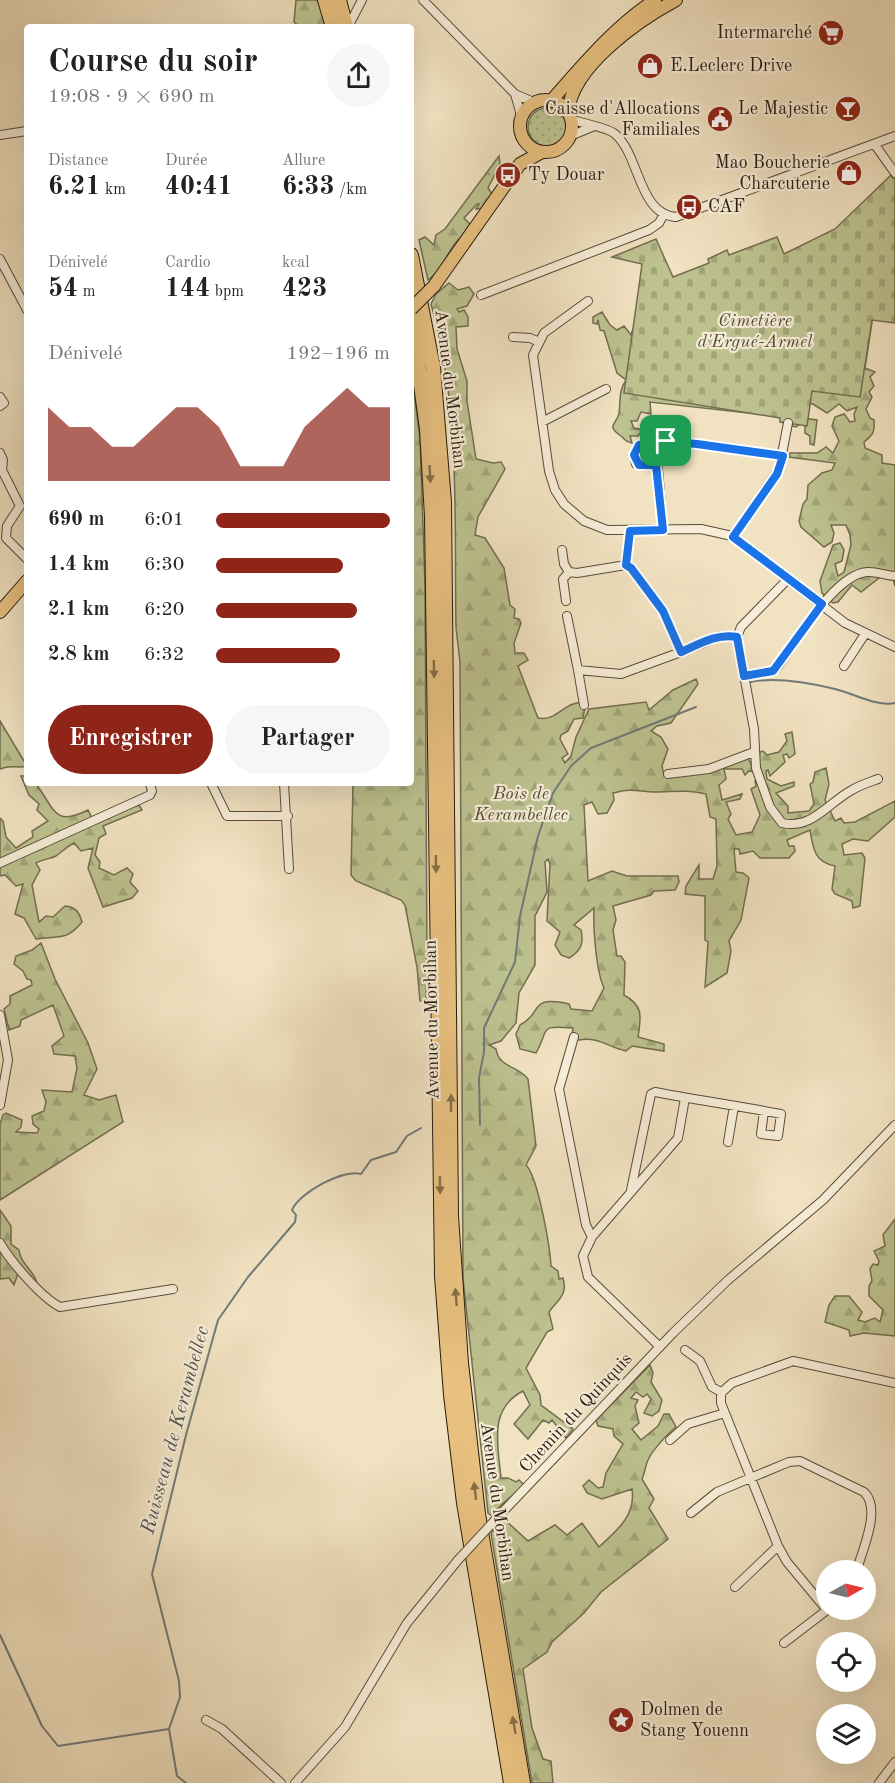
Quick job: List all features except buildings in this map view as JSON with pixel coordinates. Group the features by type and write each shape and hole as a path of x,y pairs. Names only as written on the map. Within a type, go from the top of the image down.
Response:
{"highway":[{"path":"325,0 342,24"},
{"path":"339,0 343,24"},
{"name":"Avenue du Morbihan","path":"414,270 433,366 444,502 452,1216 456,1291 478,1514 523,1783"},
{"name":"Avenue du Morbihan","path":"414,330 423,390 432,517 443,1287 451,1395 464,1503 511,1783"}],"main road":[{"path":"520,164 524,138 522,119 527,109 536,103 551,101 601,44 655,0"},
{"path":"414,307 434,286 520,164 542,152 559,149 570,136 569,115 573,91 604,54 635,26 676,0"},
{"path":"551,101 569,115"},
{"path":"524,138 535,149 542,152"},
{"path":"0,612 24,584"},
{"path":"0,619 24,591"}],"street":[{"path":"344,24 362,0"},
{"path":"423,0 515,94 536,103"},
{"path":"515,94 522,119"},
{"path":"569,115 592,127 608,129 621,140 649,198 664,214 676,216 689,214 891,138"},
{"path":"570,136 592,127"},
{"path":"0,135 24,131"},
{"path":"891,138 887,154 893,170"},
{"path":"875,145 893,170"},
{"path":"481,295 649,230 660,223 664,214"},
{"path":"0,259 24,304"},
{"path":"588,301 552,326 537,341 532,355 549,471 561,500 575,515 592,525 607,530 706,529 733,537 845,623 895,647"},
{"path":"513,337 530,338 537,341"},
{"path":"542,423 606,389"},
{"path":"0,397 4,404 0,406"},
{"path":"733,537 777,474 783,456 788,423"},
{"path":"656,465 639,465 634,455 639,445 656,444 661,441 783,456"},
{"path":"656,444 663,530"},
{"path":"0,453 3,460 2,470 20,506 7,526 6,538 24,556"},
{"path":"626,565 630,531"},
{"path":"562,550 564,564 569,572 576,573 626,565 631,568 663,611 681,652"},
{"path":"566,601 563,579 569,572"},
{"path":"744,676 775,670 822,604 835,591 864,572 895,576"},
{"path":"788,579 741,627 737,637 754,729 756,768 770,807 776,818 784,824 820,815 850,791 878,779"},
{"path":"567,616 584,705"},
{"path":"844,666 866,634"},
{"path":"578,670 621,674 720,636 737,637"},
{"path":"668,774 710,769 754,752"},
{"path":"0,863 150,795 150,786"},
{"path":"212,786 227,816 288,816"},
{"path":"284,786 290,869"},
{"path":"0,1015 8,1060 0,1106"},
{"path":"574,1037 560,1081 560,1093 586,1225 592,1238"},
{"path":"631,1190 649,1095 655,1092 764,1111"},
{"path":"660,1347 588,1277 583,1256 592,1238 680,1135 685,1098"},
{"path":"728,1142 734,1106"},
{"name":"Chemin du Quinquis","path":"295,1783 345,1727 407,1623 458,1560 660,1347 728,1280 823,1200 895,1125"},
{"path":"0,1243 14,1266 50,1301 60,1307 173,1290"},
{"path":"685,1350 703,1365 712,1387 721,1392"},
{"path":"721,1392 732,1383 793,1361 895,1383"},
{"path":"721,1392 721,1403 778,1546 787,1562 816,1597"},
{"path":"670,1440 692,1422 725,1413"},
{"path":"691,1513 717,1492 798,1461 864,1492 870,1499 872,1510 860,1560"},
{"path":"735,1587 778,1546"},
{"path":"784,1643 816,1618"},
{"path":"206,1720 222,1728 282,1783"},
{"path":"879,1783 895,1762"}],"green space":[{"path":"296,0 319,0 326,24 296,24 294,22"},
{"path":"547,108 560,114 566,127 560,140 547,146 534,140 528,127 534,114"},
{"path":"499,156 500,164 488,188 492,194 484,208 476,209 479,204 477,204 464,218 471,225 454,245 439,270 428,280 419,240 425,237 434,245 436,235 445,229"},
{"name":"Cimetière d'Ergué-Armel","path":"891,175 895,180 895,323 872,320 860,397 812,391 807,426 780,422 780,418 624,393 642,264 612,257 656,239 673,277 709,263 708,259 727,250 729,255 777,237 784,254 835,229"},
{"path":"649,279 872,322 865,368 875,372 870,377 874,386 869,392 872,397 866,409 870,418 874,420 874,430 864,442 865,448 882,455 882,463 895,465 895,586 892,575 883,575 861,592 852,585 838,602 833,603 822,593 820,581 833,545 840,543 844,550 842,561 835,564 838,576 844,572 851,545 846,525 831,525 834,533 832,542 824,547 801,527 799,521 803,504 807,499 808,485 822,473 832,470 835,463 789,457 790,453 817,453 826,447 833,453 839,441 832,426 835,417 844,414 850,422 855,421 854,414 857,407 847,411 839,404 827,413 813,404 805,403 802,418 817,420 814,445 810,444 810,436 805,433 805,425 802,423 796,427 792,426 792,421 783,417 650,402 651,414 641,412 637,421 631,421 634,428 643,430 638,436 630,436 632,443 614,429 613,425 619,413 621,392 626,380 617,373 604,331 600,330 598,320 597,324 593,323 593,317 602,312 610,325 617,330 624,326 631,335"},
{"name":"Bois de Kerambellec","path":"449,283 458,290 469,287 474,294 467,306 457,309 459,312 464,310 468,317 468,326 456,327 457,349 467,381 467,401 476,459 493,463 501,462 505,469 478,517 475,535 485,538 504,568 510,605 515,609 514,618 519,619 521,623 514,643 515,653 524,653 528,660 518,666 538,718 551,717 572,704 586,703 583,718 574,719 568,731 561,735 560,739 568,754 562,758 565,763 571,756 576,737 589,709 646,702 649,710 673,690 696,679 698,684 671,723 657,726 651,731 661,737 668,749 662,766 664,776 677,775 747,755 754,772 749,771 745,775 742,769 724,769 726,779 719,785 722,800 742,794 740,799 726,802 731,814 728,819 736,835 752,832 760,815 751,789 756,786 755,781 760,773 757,764 760,752 763,751 767,755 779,752 787,741 785,734 792,732 795,754 789,758 787,754 783,755 785,762 770,776 768,770 766,771 767,779 781,786 794,782 794,786 776,793 788,806 788,813 809,811 814,804 810,784 813,782 815,772 826,768 829,784 825,800 835,821 841,818 844,823 855,822 895,801 895,817 868,841 853,839 842,844 844,855 862,853 865,858 860,906 853,908 852,901 835,894 832,889 835,866 819,858 810,830 787,840 789,846 794,846 795,851 789,858 760,858 753,851 740,854 739,849 734,849 736,872 743,873 749,878 741,920 729,941 731,951 727,973 705,987 708,942 705,940 705,896 685,894 686,886 699,865 699,879 713,879 717,866 716,819 710,817 706,794 687,791 634,790 613,793 614,800 607,813 598,814 592,802 584,805 588,881 612,871 627,876 678,876 679,882 675,890 654,891 651,895 613,906 616,920 613,930 617,956 621,956 625,962 624,995 635,1003 640,1013 638,1037 664,1044 664,1051 632,1046 626,1051 620,1050 598,1041 579,1040 572,1035 573,1028 562,1027 547,1030 536,1053 520,1049 516,1034 520,1025 541,1004 556,1002 569,1004 571,1009 592,1011 604,988 597,960 594,908 574,925 581,930 582,935 581,946 576,952 569,958 561,955 555,945 560,932 547,921 550,864 548,859 545,862 547,892 535,916 535,965 519,993 516,1023 501,1041 489,1045 496,1049 501,1060 528,1079 536,1146 526,1165 539,1197 551,1266 558,1271 559,1279 563,1278 564,1284 561,1297 549,1312 553,1329 547,1332 526,1368 540,1395 541,1405 573,1429 566,1438 552,1420 549,1423 543,1420 528,1439 514,1424 530,1405 523,1391 512,1399 504,1408 498,1429 501,1478 508,1478 516,1482 519,1480 524,1485 495,1511 493,1517 488,1513 463,1278 460,662 456,628 454,464 447,383 441,343 431,304 436,294"},
{"path":"414,392 420,438 425,585 426,1000 420,1001 417,967 405,905 401,900 356,881 351,875 353,786 414,786"},
{"path":"0,721 24,761 24,766 0,769"},
{"path":"25,786 37,786 51,807 61,816 76,815 88,810 93,820 139,805 142,810 103,826 106,834 99,838 95,855 100,862 99,868 114,875 127,868 133,874 130,882 138,891 132,898 103,907 88,868 93,848 81,851 74,843 56,856 36,863 40,870 32,885 39,922 46,916 53,917 65,906 74,909 82,922 66,935 36,939 24,918 15,914 23,884 16,886 5,875 0,876 0,818 3,821 6,837 16,848 33,837 32,831 48,821 37,810 39,804 29,795"},
{"path":"41,943 55,979 88,1043 97,1069 84,1095 99,1100 116,1095 123,1122 0,1200 0,1124 3,1115 6,1113 22,1120 21,1127 16,1132 37,1133 39,1129 33,1124 32,1116 44,1111 46,1102 42,1090 72,1092 77,1068 75,1056 54,1054 52,1046 64,1036 53,1005 21,1020 20,1026 9,1030 4,1009 10,1004 10,996 32,985 31,980 27,979 23,971 14,964 16,956 32,950"},
{"path":"0,1210 11,1226 11,1244 19,1250 22,1260 37,1283 20,1268 14,1285 9,1278 0,1279"},
{"path":"895,1219 895,1336 864,1333 850,1336 849,1330 825,1322 829,1305 835,1296 849,1296 862,1312 858,1320 865,1322 875,1318 880,1322 883,1310 869,1296 869,1286 872,1281 870,1269 873,1264 878,1265 879,1261 874,1251 885,1246 883,1235"},
{"path":"650,1365 653,1373 651,1382 662,1400 659,1411 652,1416 644,1413 651,1399 647,1394 643,1397 636,1392 631,1398 638,1400 635,1406 639,1423 632,1429 641,1440 658,1426 664,1414 669,1414 676,1427 660,1442 650,1456 642,1479 654,1499 649,1508 668,1539 601,1592 584,1613 552,1642 547,1652 523,1669 532,1728 543,1759 551,1761 553,1783 532,1783 491,1533 504,1519 528,1541 555,1525 567,1535 582,1523 599,1547 624,1522 631,1507 632,1489 602,1499 587,1493 583,1486 589,1480 598,1488 603,1487 606,1473 623,1444 614,1436 613,1429 598,1426 596,1420"}],"waterway":[{"name":"Ruisseau de Kerambellec","path":"750,682 782,680 804,683 835,689 880,703 895,703"},
{"name":"Ruisseau de Kerambellec","path":"480,1125 479,1078 484,1052 484,1028 515,962 520,916 538,836 553,793 571,766 591,748 696,707"},
{"name":"Ruisseau de Kerambellec","path":"186,1783 177,1776 169,1729 180,1697 179,1681 152,1574 186,1435 218,1320 248,1277 295,1222 296,1215 292,1210 304,1196 333,1178 353,1173 361,1174 371,1160 396,1152 407,1136 421,1128"},
{"path":"0,1635 42,1726 58,1746 169,1729"}],"place":[{"name":"Intermarché","path":"831,33"},
{"name":"E.Leclerc Drive","path":"650,66"},
{"name":"Le Majestic","path":"848,109"},
{"name":"Caisse d'Allocations Familiales","path":"720,119"},
{"name":"Mao Boucherie Charcuterie","path":"849,173"},
{"name":"Ty Douar","path":"508,175"},
{"name":"CAF","path":"689,207"},
{"name":"Dolmen de Stang Youenn","path":"621,1720"}],"route":[{"path":"666,441 783,456 777,474 733,537 822,604 771,672 744,676 737,637 725,635 712,638 681,652 663,611 631,568 626,565 630,531 663,530 656,465 636,464 634,450 641,444 666,441"}]}
